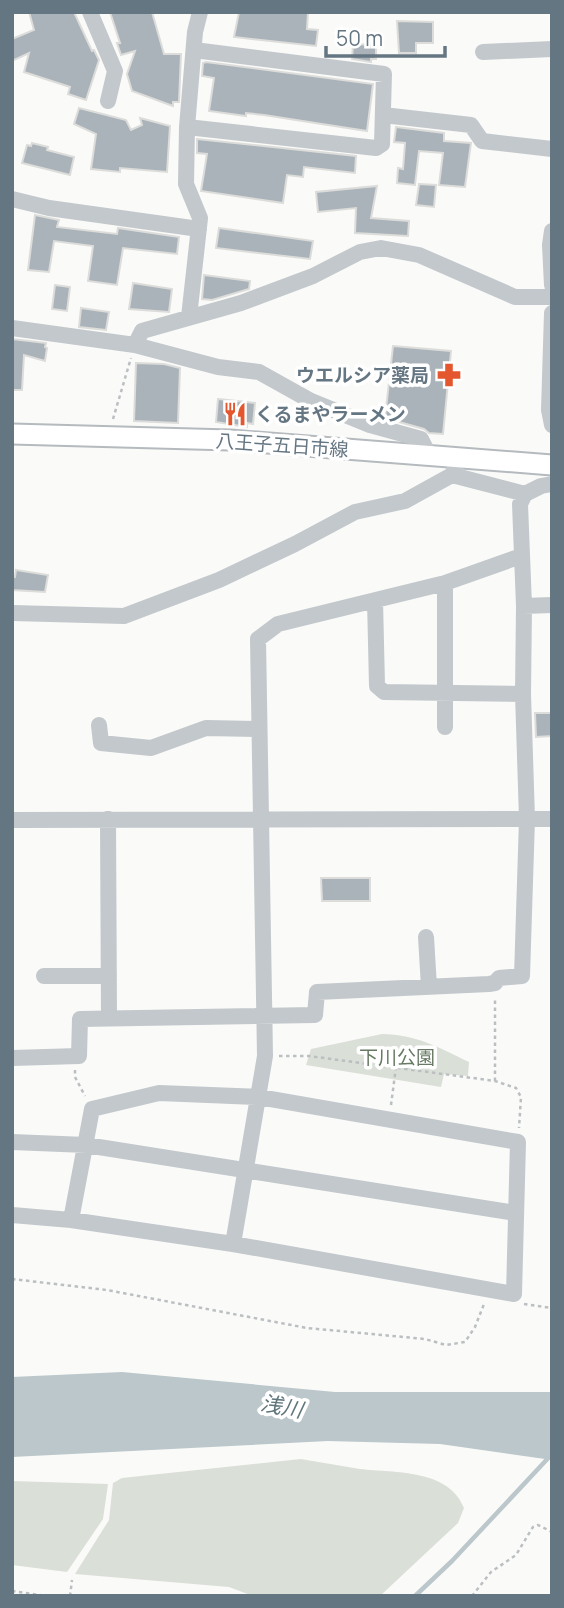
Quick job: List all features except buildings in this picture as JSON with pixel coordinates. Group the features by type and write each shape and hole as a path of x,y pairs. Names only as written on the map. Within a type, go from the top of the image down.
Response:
{"main road":[{"name":"八王子五日市線","path":"12,434 230,440 429,455 456,466 552,465"}],"street":[{"path":"90,12 115,71 108,101"},
{"path":"189,317 200,218 186,184 187,127 195,32 200,12"},
{"path":"487,55 552,49"},
{"path":"187,127 376,148 382,144 384,74 194,50"},
{"path":"383,115 471,125 482,141 552,149"},
{"path":"12,198 49,208 199,229"},
{"path":"552,230 552,285"},
{"path":"135,345 142,331 242,303 313,276 360,251 381,248 419,255 515,297 552,297"},
{"path":"552,313 549,410 552,425"},
{"path":"12,328 135,345 218,367 259,372 311,401 370,425 421,439 429,455"},
{"path":"12,613 124,616 219,580 355,512 405,501 456,466 525,494"},
{"path":"12,1058 79,1056 80,1019 315,1015 317,992 495,983 499,978 522,976 527,819 520,504 525,494 552,484"},
{"path":"233,1244 265,1056 258,639 278,624 444,583 521,555"},
{"path":"444,583 445,727"},
{"path":"375,600 377,686 384,692 523,694"},
{"path":"524,606 552,605"},
{"path":"99,725 101,743 151,748 206,728 259,729"},
{"path":"12,820 552,819"},
{"path":"108,820 109,1018"},
{"path":"426,937 429,987"},
{"path":"44,976 109,976"},
{"path":"12,1215 71,1220 233,1244 514,1294 519,1142 259,1097 159,1093 92,1109 71,1220"},
{"path":"12,1142 86,1145 516,1213"}],"path":[{"path":"111,426 135,345"},
{"path":"495,983 495,1081"},
{"path":"265,1056 309,1056 396,1067 495,1081 516,1088 521,1097 519,1142"},
{"path":"75,1057 75,1077 92,1109"},
{"path":"389,1120 396,1067"},
{"path":"12,1279 107,1290 307,1328 425,1339 446,1345 465,1342 475,1327 490,1289"},
{"path":"514,1294 523,1303 552,1308"},
{"path":"472,1596 491,1572 516,1555 533,1527 538,1525 552,1532"},
{"path":"70,1596 72,1580"},
{"path":"12,1591 47,1596"}],"green space":[{"name":"下川公園","path":"382,1034 416,1039 469,1062 468,1076 444,1074 441,1087 306,1065 311,1049"},
{"path":"301,1459 419,1475 446,1486 457,1495 464,1508 458,1523 380,1596 253,1596 229,1587 75,1574 109,1520 113,1483 122,1478"},
{"path":"12,1481 108,1484 103,1519 67,1572 12,1565"}],"water":[{"name":"浅川","path":"122,1372 335,1392 552,1392 552,1460 440,1444 328,1441 12,1457 12,1377"}],"waterway":[{"path":"415,1596 452,1561 552,1454"}],"place":[{"name":"ウエルシア薬局","path":"449,375"},
{"name":"くるまやラーメン","path":"235,414"}]}
